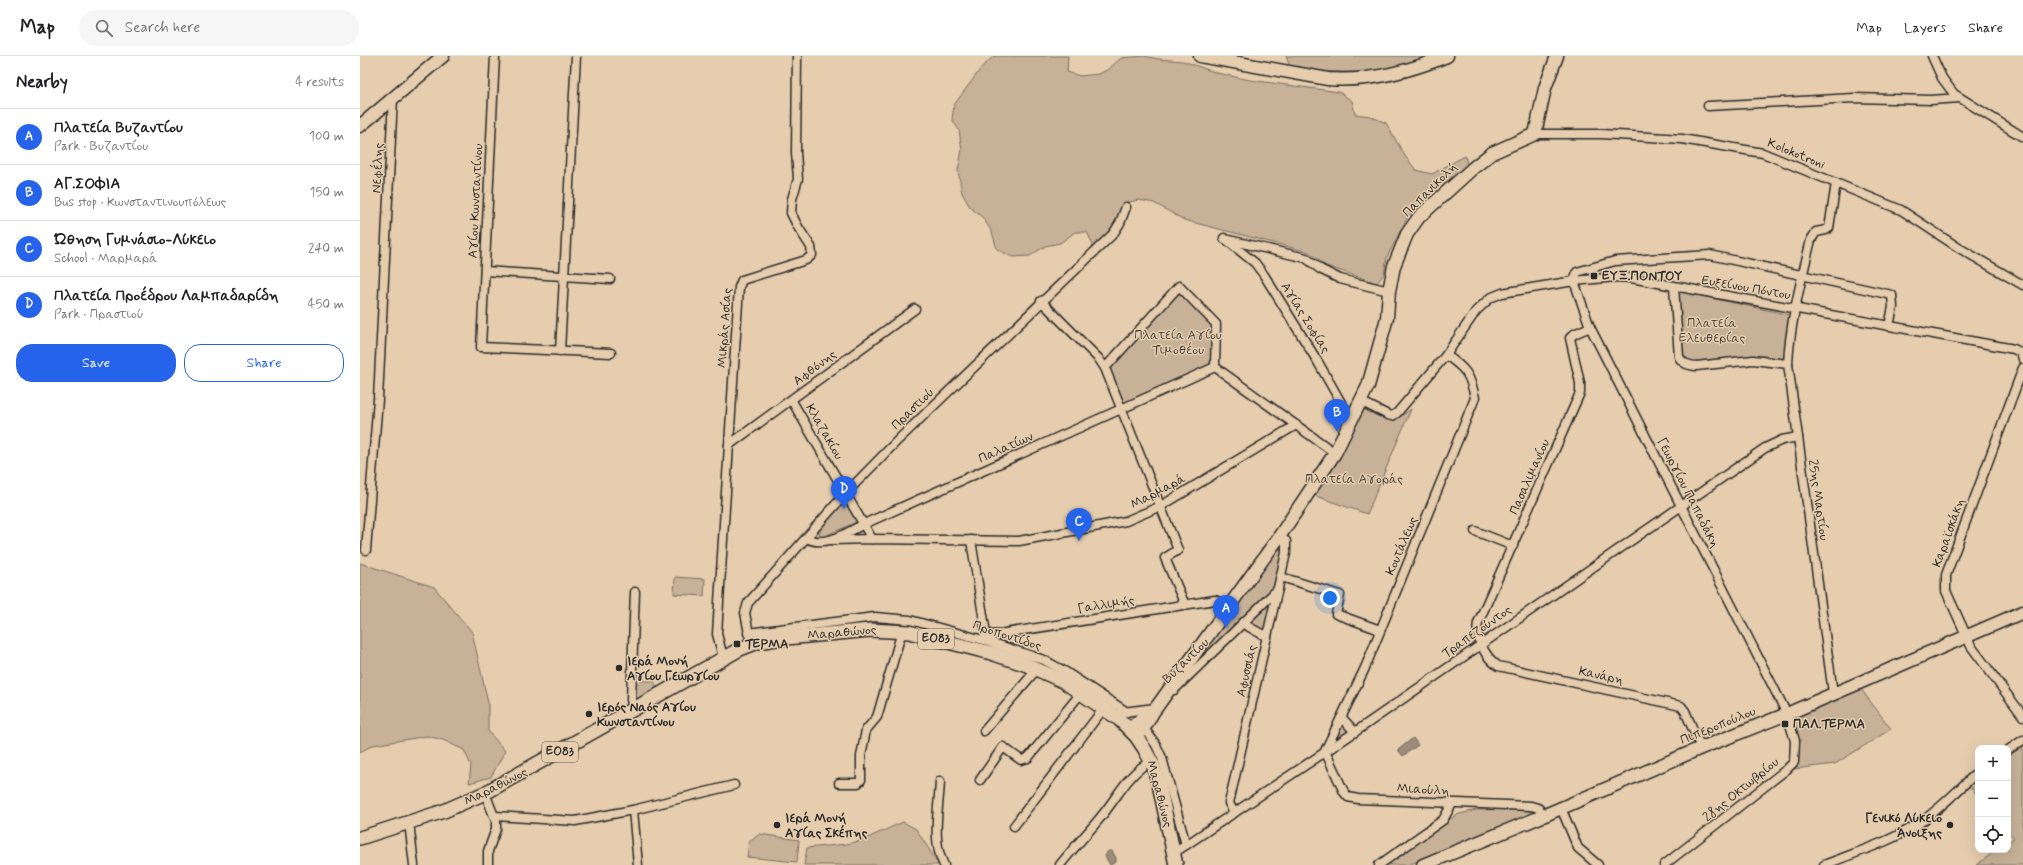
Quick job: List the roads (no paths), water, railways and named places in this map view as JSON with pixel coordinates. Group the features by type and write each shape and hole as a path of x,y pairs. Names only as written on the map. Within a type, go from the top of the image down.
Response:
{"main road":[{"name":"Μαραθώνος","path":"360,838 444,811 485,793 634,709 723,657 750,639 776,639 862,630 902,631 978,650 1037,669 1062,681 1137,731 1151,761 1159,784 1175,859"}],"street":[{"path":"360,126 443,56"},
{"name":"Αγίου Κωνσταντίνου","path":"495,56 481,347 560,351"},
{"path":"576,56 560,351 611,353"},
{"name":"Μικράς Ασίας","path":"723,657 717,634 739,288 742,280 806,260 812,255 811,247 798,227 792,213 792,199 798,179 796,153 797,56"},
{"path":"1200,56 1328,79 1343,80 1366,79 1398,73 1447,56"},
{"path":"1535,134 1545,88 1556,56"},
{"path":"1932,56 1942,78 1954,94 2023,138"},
{"name":"Νεφέλης","path":"366,550 379,384 394,98"},
{"path":"1708,106 1854,98 1931,100 1960,98"},
{"name":"Kolokotroni","path":"1535,134 1634,135 1702,142 1764,153 1902,210 1959,248 2023,284"},
{"name":"Παπανικολή","path":"1137,731 1143,717 1158,707 1279,537 1336,453 1362,402 1373,372 1387,318 1390,291 1401,247 1407,234 1419,217 1455,183 1492,153 1535,134"},
{"name":"25ης Μαρτίου","path":"1833,693 1788,364 1789,346 1812,236 1819,231 1826,230 1830,225 1836,183"},
{"name":"Πραστιού","path":"750,639 745,613 748,603 846,493 1041,301 1115,231 1126,207"},
{"name":"Αγίας Σοφίας","path":"1352,422 1318,362 1264,275 1255,263 1224,238 1306,258 1320,269 1340,279 1390,291"},
{"path":"1574,281 1577,272 1615,261 1710,255 1803,274 1892,295 1893,306 1889,326"},
{"path":"484,271 610,279"},
{"name":"Ευξείνου Πόντου","path":"1362,402 1392,416 1397,413 1446,355 1476,311 1490,298 1502,294 1574,281 1616,277 1631,278 2014,349 2022,356"},
{"name":"Γεωργίου Παπαδάκη","path":"1574,281 1590,327 1787,714"},
{"path":"1105,368 1179,286 1216,324 1215,367 1336,453"},
{"path":"1674,287 1679,356 1682,362 1688,365 1696,366 1753,360 1788,364"},
{"path":"1041,301 1099,359 1105,368 1178,550 1165,558 1185,605"},
{"name":"Αφθόνης","path":"729,445 792,401 915,309"},
{"name":"Πασαλιμανίου","path":"1481,644 1476,630 1478,623 1580,394 1580,383 1570,338 1574,334 1590,327"},
{"name":"Κουτάλεως","path":"1326,751 1380,630 1475,398 1471,380 1463,367 1446,355"},
{"name":"Παλατίων","path":"806,538 815,542 832,540 864,524 1215,367"},
{"name":"Καραϊσκάκη","path":"2023,368 1946,575 1944,584 1966,636 2023,716"},
{"name":"Κλαζακίου","path":"792,401 872,538"},
{"name":"Μαρμαρά","path":"832,540 872,538 970,540 1027,539 1126,521 1161,506 1296,425"},
{"path":"731,428 745,433"},
{"name":"Τραπεζούντος","path":"1175,859 1186,845 1355,732 1765,448 1782,440 1798,437"},
{"path":"1475,531 1513,546"},
{"name":"Αφυσσιάς","path":"1234,813 1230,803 1286,553 1286,541 1279,537"},
{"path":"970,540 987,638"},
{"path":"1281,577 1340,595 1336,614 1380,630"},
{"name":"Βυζαντίου","path":"1158,707 1278,589"},
{"path":"634,709 632,700 635,592"},
{"name":"Γαλλιμής","path":"987,638 1215,600 1229,607"},
{"name":"Πιπεροπούλου","path":"1423,865 1545,815 1701,748 1787,714 2023,612"},
{"name":"Προποντίδος","path":"750,639 875,617 910,620 987,638 1044,660 1066,672 1127,712"},
{"path":"1242,623 1267,637"},
{"path":"839,783 858,783 861,780 861,756 866,730 877,717 902,631"},
{"name":"Κανάρη","path":"1481,644 1493,663 1498,666 1681,706 1685,711 1701,748"},
{"path":"984,731 1037,669"},
{"path":"980,780 1003,747 1021,760 1028,758 1081,693"},
{"path":"1014,826 1106,709 1127,712 1158,707"},
{"name":"28ης Οκτωβρίου","path":"1664,865 1787,770 1794,762 1795,741 1787,714"},
{"path":"1342,718 1355,732"},
{"path":"1137,731 1156,745 1162,758 1186,845"},
{"path":"2011,748 2023,740"},
{"name":"Μιαούλη","path":"1326,751 1340,785 1348,797 1358,799 1452,804 1531,806 1538,808 1545,815"},
{"path":"1061,864 1103,814 1131,776 1139,768 1151,761"},
{"path":"1824,865 1913,827 1941,806 1975,775"},
{"path":"940,781 937,843 939,854 944,865"},
{"path":"495,816 575,821 633,810 734,785"},
{"path":"485,793 495,816 496,829 488,851 488,865"},
{"path":"1379,865 1443,820 1452,804"},
{"path":"1561,808 1578,848 1598,865"},
{"path":"633,810 638,865"},
{"path":"408,822 414,865"}],"place":[{"name":"ΕΥΞ.ΠΟΝΤΟΥ","path":"1594,276"},
{"name":"ΑΓ.ΣΟΦΙΑ","path":"1337,432"},
{"name":"Πλατεία Προέδρου Λαμπαδαρίδη","path":"844,509"},
{"name":"Ώθηση Γυμνάσιο-Λύκειο","path":"1079,541"},
{"name":"Πλατεία Βυζαντίου","path":"1226,628"},
{"name":"ΤΕΡΜΑ","path":"737,644"},
{"name":"Ιερά Μονή Αγίου Γεωργίου","path":"619,668"},
{"name":"Ιερός Ναός Αγίου Κωνσταντίνου","path":"589,714"},
{"name":"ΠΑΛ.ΤΕΡΜΑ","path":"1785,724"},
{"name":"Ιερά Μονή Αγίας Σκέπης","path":"777,825"},
{"name":"Γενικό Λύκειο Άνοιξης","path":"1950,825"}],"park label":[{"name":"Πλατεία Ελευθερίας","path":"1712,330"},
{"name":"Πλατεία Αγίου Τιμοθέου","path":"1178,342"},
{"name":"Πλατεία Αγοράς","path":"1354,479"}]}
